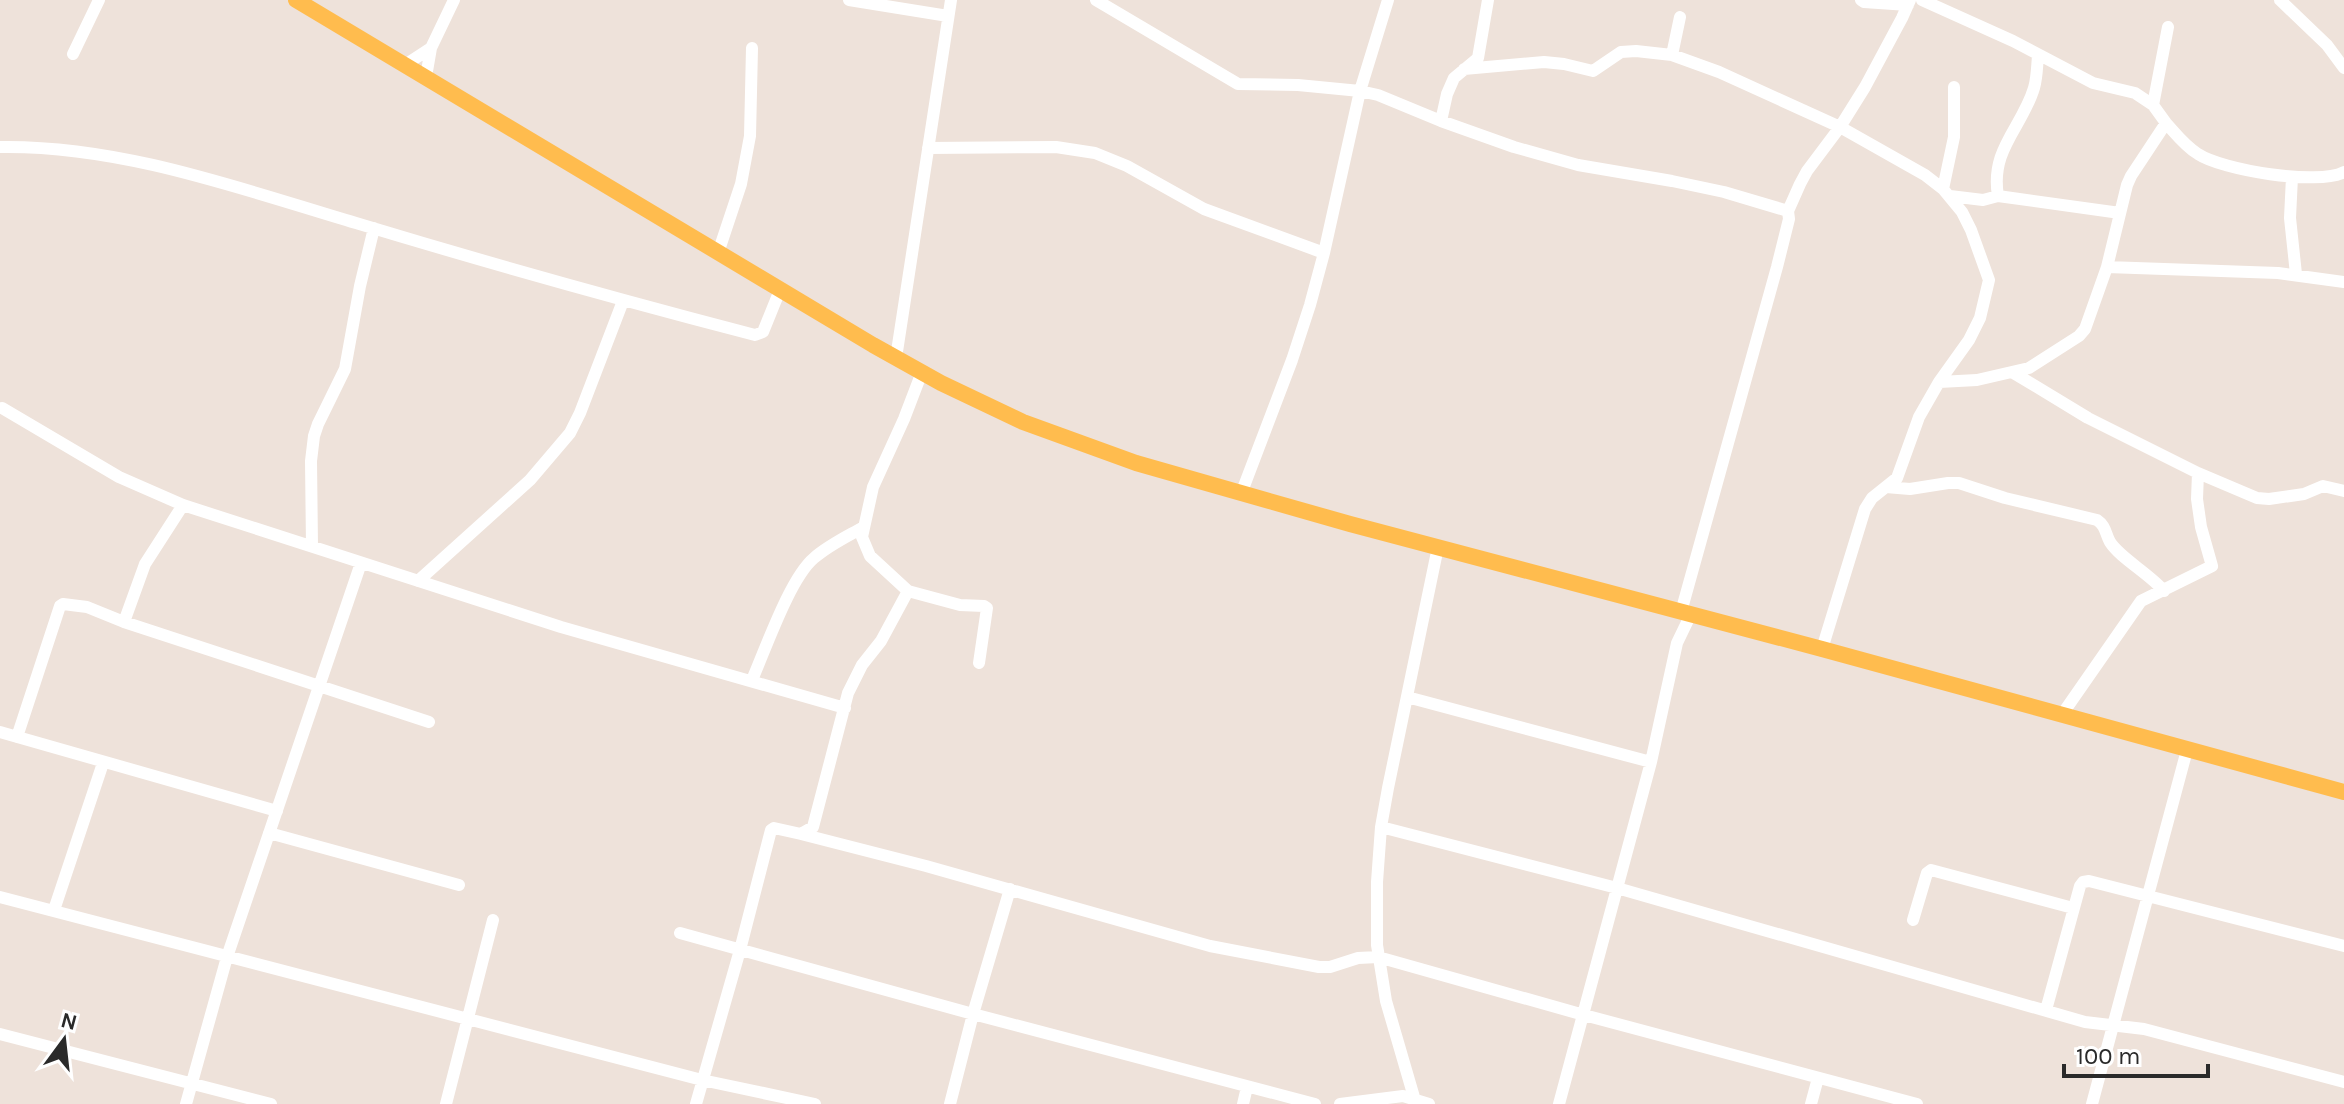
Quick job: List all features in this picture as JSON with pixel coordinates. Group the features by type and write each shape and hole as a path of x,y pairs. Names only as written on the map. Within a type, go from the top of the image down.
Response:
{"main road":[{"path":"296,0 896,358 1023,422 1136,463 1241,494 2344,792"}],"street":[{"path":"73,54 99,0"},
{"path":"426,77 431,48 454,0"},
{"path":"849,0 948,16"},
{"path":"896,358 951,0"},
{"path":"1096,0 1238,84 1298,85 1378,95 1514,147 1578,165 1711,189 1788,211"},
{"path":"1241,494 1310,305 1360,91 1388,0"},
{"path":"1441,121 1454,78 1478,58 1488,0"},
{"path":"1559,1104 1651,762 1677,643 1777,267 1789,219 1788,211 1807,171 1865,87 1909,3 1861,0"},
{"path":"1922,0 2013,41 2093,83 2135,93 2153,105 2182,142 2200,156 2261,173 2292,177 2344,172"},
{"path":"2280,0 2327,45 2344,68"},
{"path":"1672,55 1680,17"},
{"path":"2153,105 2168,27"},
{"path":"405,65 431,48"},
{"path":"718,253 741,184 750,136 752,48"},
{"path":"1464,69 1544,62 1593,71 1621,52 1672,55 1719,72 1840,127 1925,175 1947,193 1962,212 1989,280 1980,318 1919,417 1897,478 1872,498 1865,509 1822,649"},
{"path":"1998,196 1997,174 2001,152 2033,90 2038,56"},
{"path":"1947,193 1954,137 1954,87"},
{"path":"1939,382 1977,380 2029,368 2083,332 2107,267 2131,176 2166,123"},
{"path":"0,147 52,149 136,162 252,192 623,301 755,335 763,332 780,290"},
{"path":"928,148 1056,147 1095,153 1127,166 1204,209 1324,253"},
{"path":"2292,177 2290,218 2296,274"},
{"path":"1947,193 1983,200 1998,196 2120,213"},
{"path":"312,546 311,461 314,436 345,369 374,228"},
{"path":"2107,267 2296,274 2344,282"},
{"path":"418,581 491,518 530,480 570,433 623,301"},
{"path":"922,372 873,487 862,537 870,556 908,591 951,603 987,608 979,663"},
{"path":"2012,372 2088,418 2198,473 2257,498 2304,494 2323,486 2344,491"},
{"path":"2,408 119,477 183,505 561,627 845,708"},
{"path":"2061,716 2141,601 2212,566 2201,527 2197,499 2198,473"},
{"path":"1886,487 1910,489 1959,483 2005,498 2097,520 2104,526 2114,547 2164,591"},
{"path":"124,622 145,564 183,505"},
{"path":"752,680 797,577 812,559 829,546 862,528"},
{"path":"1415,1101 1386,1001 1378,957 1377,882 1381,827 1438,547"},
{"path":"186,1104 227,957 361,563"},
{"path":"801,834 813,827 854,680 881,641 908,591"},
{"path":"17,737 63,604 87,607 124,622 429,722"},
{"path":"1407,697 1651,762"},
{"path":"0,732 277,811"},
{"path":"2092,1104 2187,750"},
{"path":"54,910 103,763"},
{"path":"813,827 822,840"},
{"path":"1381,827 1617,888 2085,1022 2144,1029 2344,1082"},
{"path":"696,1104 774,828 1010,889 1210,946 1319,967 1378,957 1917,1104"},
{"path":"269,833 459,885"},
{"path":"1913,920 1927,873 1931,870 2073,908"},
{"path":"2046,1010 2083,882 2148,895 2344,946"},
{"path":"950,1104 1010,889"},
{"path":"0,897 702,1080 815,1104"},
{"path":"446,1104 493,920"},
{"path":"680,933 1315,1104"},
{"path":"0,1034 271,1104"},
{"path":"1811,1104 1818,1078"},
{"path":"1243,1104 1247,1087"},
{"path":"1340,1104 1403,1096 1429,1104"}]}
